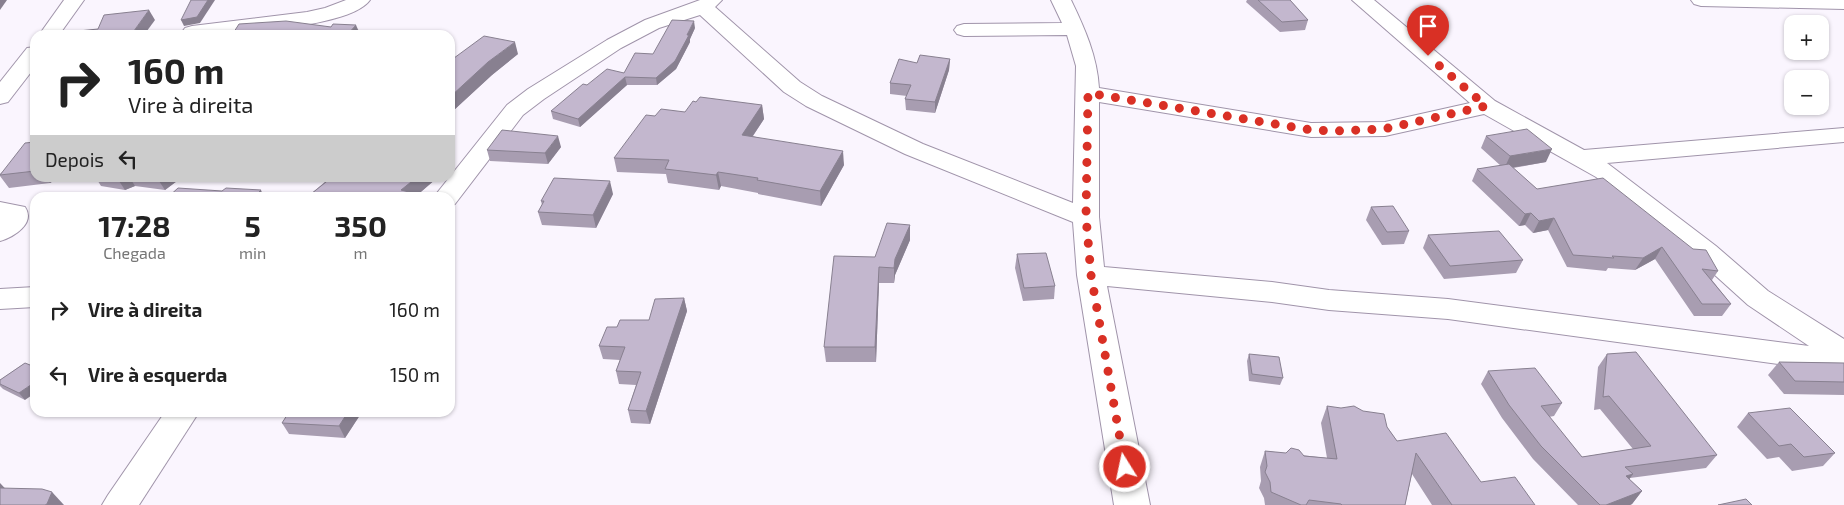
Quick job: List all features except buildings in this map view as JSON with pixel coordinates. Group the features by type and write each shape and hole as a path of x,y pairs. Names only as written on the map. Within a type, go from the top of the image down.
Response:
{"street":[{"path":"52,30 74,0"},
{"path":"208,30 297,19 335,12 356,4 360,0"},
{"path":"1061,0 1075,29 1087,66 1086,217 1091,275 1132,505"},
{"path":"1362,0 1486,106 1606,172 1706,252 1758,298 1844,354"},
{"path":"1701,0 1844,3"},
{"path":"451,192 515,110 529,99 614,44 652,24 707,3 792,87 814,101 914,149 1086,217"},
{"path":"964,30 1075,29"},
{"path":"0,97 30,59"},
{"path":"1088,93 1311,130 1336,131 1401,126 1486,106"},
{"path":"1579,158 1844,135"},
{"path":"0,210 16,213 16,219 0,232"},
{"path":"1091,275 1272,292 1329,300 1448,309 1844,362"},
{"path":"0,299 30,297"},
{"path":"120,505 180,417"}],"route":[{"path":"1125,467 1091,275 1086,217 1088,93 1311,130 1336,131 1384,129 1486,106 1428,56"}]}
